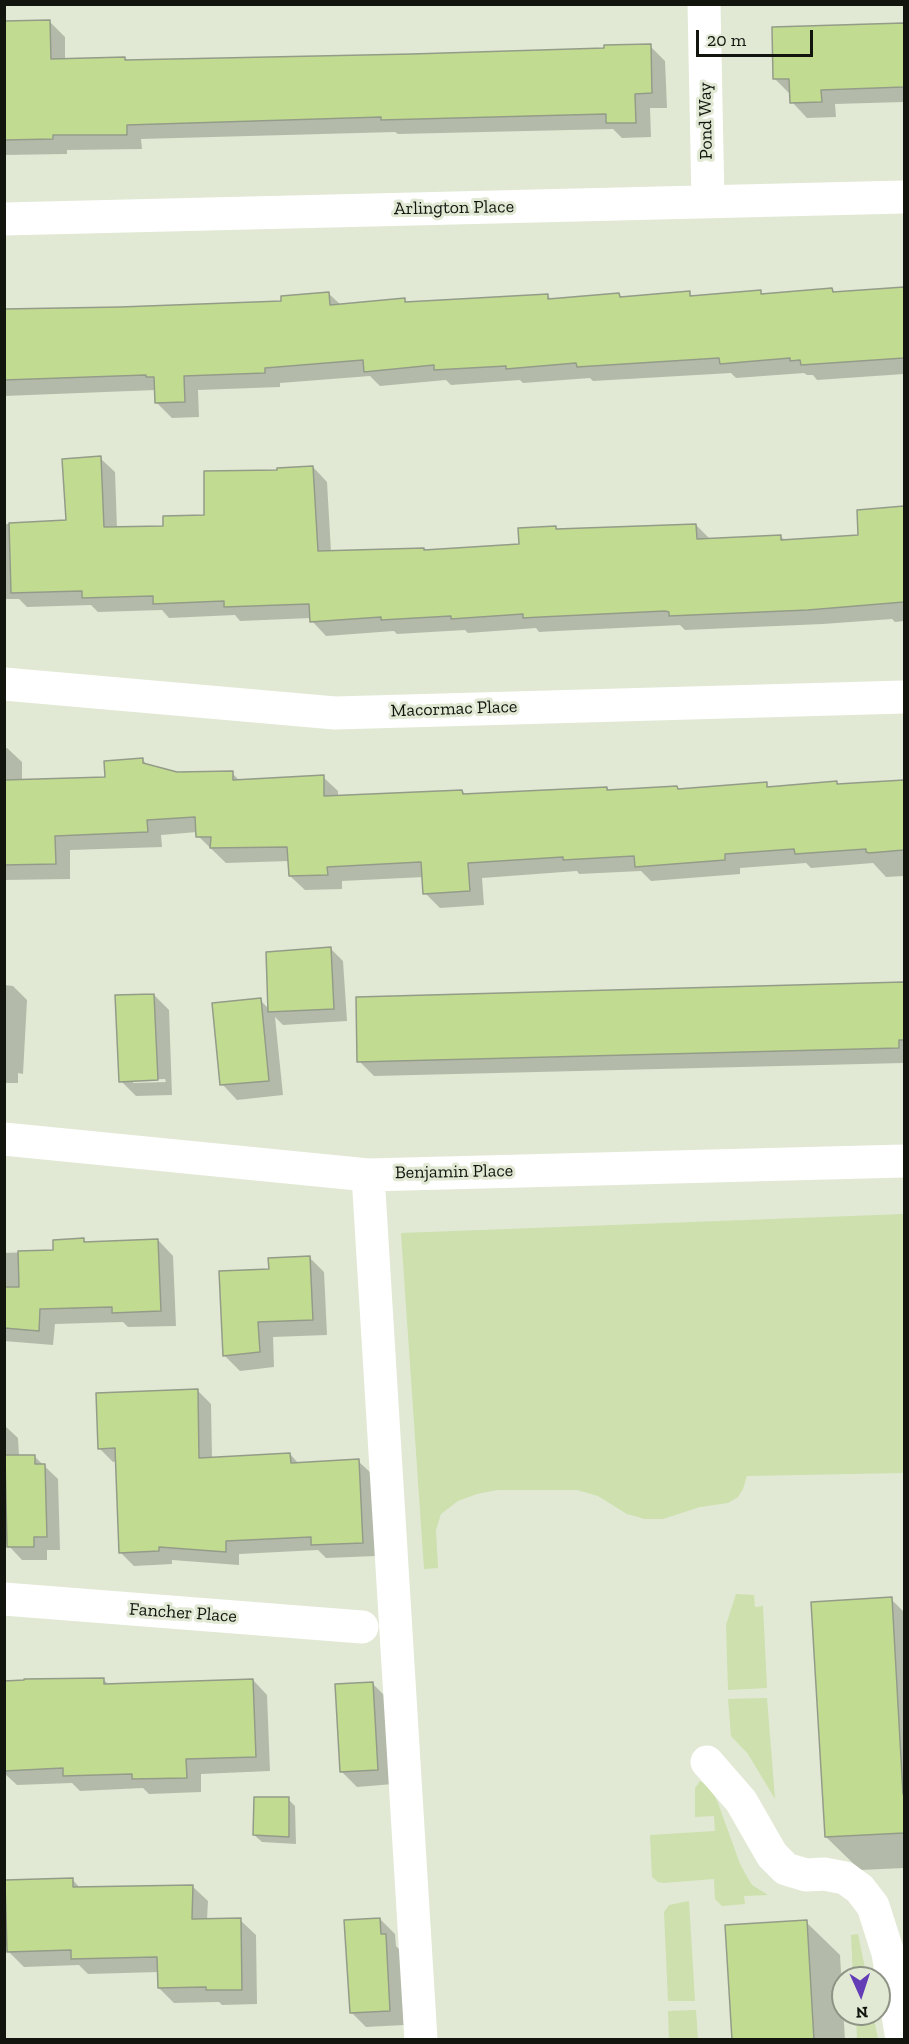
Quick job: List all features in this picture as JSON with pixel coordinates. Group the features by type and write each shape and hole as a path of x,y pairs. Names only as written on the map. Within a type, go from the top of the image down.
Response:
{"street":[{"name":"Pond Way","path":"704,4 708,202"},
{"name":"Arlington Place","path":"4,219 904,197"},
{"name":"Macormac Place","path":"4,684 335,713 904,697"},
{"name":"Benjamin Place","path":"4,1139 368,1175 904,1161"},
{"path":"368,1175 421,2040"},
{"name":"Fancher Place","path":"4,1599 362,1627"},
{"path":"707,1762 741,1801 771,1855 786,1869 806,1875 824,1874 845,1878 860,1889 873,1905 888,1953 902,2040"}],"green space":[{"path":"904,1214 904,1473 747,1476 738,1497 728,1503 700,1507 663,1519 645,1519 627,1514 598,1496 577,1490 497,1490 477,1494 458,1501 441,1514 436,1530 438,1568 424,1569 401,1233"},
{"path":"736,1594 754,1595 755,1607 763,1606 767,1688 728,1690 726,1625"},
{"path":"767,1698 775,1799 748,1754 731,1736 728,1699"},
{"path":"700,1781 710,1787 718,1803 746,1875 752,1885 768,1895 744,1896 745,1904 722,1906 715,1899 714,1879 663,1883 652,1877 650,1835 715,1831 714,1816 695,1817 695,1788"},
{"path":"689,1901 695,2001 668,2001 664,1912 669,1905"},
{"path":"858,1934 865,1966 852,1966 851,1935"},
{"path":"696,2010 698,2039 669,2039 668,2011"},
{"path":"856,2026 875,2026 878,2039 857,2039"}],"building":[{"path":"50,20 51,59 125,57 125,60 412,54 604,48 604,45 651,44 652,93 635,94 636,123 606,123 606,114 381,120 381,117 127,125 127,135 53,135 53,139 4,140 4,21"},
{"path":"904,23 904,87 821,90 822,102 790,103 789,79 773,79 772,27"},
{"path":"904,287 904,358 801,365 800,360 790,361 790,358 720,364 719,358 577,367 576,363 506,369 506,366 434,370 434,365 364,372 363,360 265,368 265,373 184,376 185,402 155,403 154,377 146,377 146,375 4,380 4,309 281,301 281,296 329,292 330,305 405,298 405,302 548,294 548,299 619,293 620,297 690,291 690,296 761,290 761,294 832,288 833,292"},
{"path":"101,456 104,527 163,526 163,516 204,515 204,471 277,470 277,468 313,466 318,551 424,548 424,550 519,544 518,528 556,526 556,529 696,524 697,539 781,535 781,540 858,535 857,510 904,506 904,602 808,610 669,616 669,612 665,611 523,618 523,614 451,619 451,616 381,620 381,617 310,622 309,604 224,607 224,601 153,604 153,596 82,598 82,591 11,593 9,523 66,520 62,459"},
{"path":"143,758 143,763 177,772 233,771 233,780 324,775 324,796 462,790 463,794 607,787 607,790 677,786 678,789 767,782 767,787 837,781 837,784 904,780 904,850 869,853 866,849 795,854 794,849 725,854 725,860 635,867 634,856 563,860 563,857 468,863 470,891 423,894 421,862 327,867 328,875 289,876 287,847 210,848 211,837 196,837 195,817 147,820 148,832 55,836 56,864 4,865 4,780 105,777 104,761"},
{"path":"331,947 334,1009 268,1012 266,952"},
{"path":"904,982 904,1040 899,1040 899,1048 357,1062 356,997"},
{"path":"154,994 158,1080 119,1082 115,995"},
{"path":"261,998 269,1081 220,1085 212,1003"},
{"path":"84,1238 84,1242 158,1239 161,1311 112,1313 112,1307 40,1309 39,1331 4,1328 4,1287 19,1287 18,1251 53,1250 53,1240"},
{"path":"310,1256 313,1320 258,1322 260,1352 223,1356 219,1271 269,1269 268,1258"},
{"path":"198,1389 199,1458 290,1453 291,1463 359,1459 363,1543 311,1545 311,1537 226,1541 226,1552 159,1547 159,1551 119,1553 115,1448 98,1449 96,1393"},
{"path":"5,1455 35,1455 35,1464 45,1464 47,1537 34,1537 34,1547 7,1547"},
{"path":"892,1597 904,1793 904,1833 825,1837 811,1602"},
{"path":"104,1678 104,1684 253,1679 256,1757 186,1759 187,1778 132,1779 132,1774 63,1776 63,1768 4,1771 4,1681"},
{"path":"373,1682 378,1770 340,1772 335,1684"},
{"path":"254,1797 289,1797 289,1837 253,1835"},
{"path":"73,1878 73,1887 193,1885 192,1919 241,1918 242,1990 206,1990 206,1987 158,1988 157,1957 71,1959 71,1950 7,1952 5,1880"},
{"path":"380,1918 381,1934 386,1934 390,2011 350,2013 344,1920"},
{"path":"807,1920 814,2040 732,2040 725,1925"}]}
